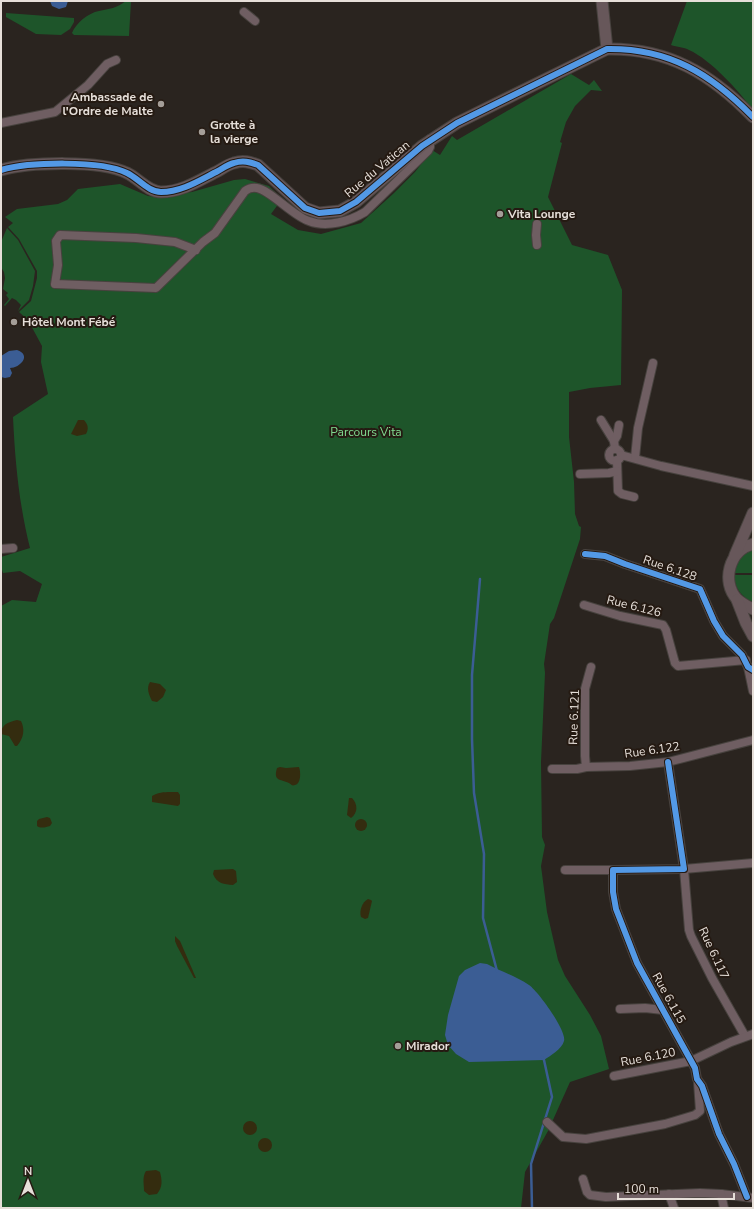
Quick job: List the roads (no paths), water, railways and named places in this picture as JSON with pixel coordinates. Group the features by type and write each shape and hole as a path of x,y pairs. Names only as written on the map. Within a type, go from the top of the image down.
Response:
{"street":[{"path":"602,1 607,49 628,49 651,52 678,62 720,86 753,117"},
{"path":"244,12 255,21"},
{"name":"Rue du Vatican","path":"1,170 49,164 97,164 111,166 128,173 153,190 162,192 182,188 236,162 251,162 258,165 305,208 319,212 340,211 356,202 430,139 456,123 594,54 607,49"},
{"path":"1,123 55,112 88,85 107,64 116,60"},
{"path":"196,250 175,242 136,238 60,235 56,241 58,265 55,284 156,288 215,233 246,191 250,188 263,190 288,209 308,221 328,224 357,217 365,212 428,151 430,147 430,139"},
{"path":"537,224 537,245"},
{"path":"636,458 638,428 652,363"},
{"path":"601,420 614,445 619,450 617,471 618,491 622,494 634,496"},
{"path":"614,445 619,425"},
{"path":"619,458 636,458 661,466 753,486"},
{"path":"580,474 609,473 617,471"},
{"path":"753,513 730,566 729,579 732,592 737,599 745,606 753,609"},
{"path":"734,558 741,550 753,544"},
{"path":"1,549 14,548"},
{"name":"Rue 6.128","path":"585,554 605,556 700,589 714,621 723,636 742,655 749,666"},
{"path":"737,599 746,623 753,636"},
{"name":"Rue 6.126","path":"584,606 620,616 663,625 666,630 675,663 678,666 749,666"},
{"path":"749,666 753,691"},
{"name":"Rue 6.121","path":"586,767 584,756 585,689 591,667"},
{"name":"Rue 6.122","path":"552,769 630,766 668,762 753,740"},
{"name":"Rue 6.117","path":"668,762 684,870 689,930 712,978 749,1035"},
{"path":"564,870 684,870 753,863"},
{"name":"Rue 6.115","path":"613,870 613,892 616,908 637,963 695,1068 697,1079 702,1086 719,1134 750,1198"},
{"path":"620,1009 644,1008 663,1010"},
{"name":"Rue 6.120","path":"614,1076 691,1061 749,1035"},
{"path":"547,1122 563,1137 586,1140 665,1124 695,1115 700,1111 697,1079"},
{"path":"584,1179 587,1192 590,1195 606,1197 700,1192 750,1198"},
{"path":"669,1194 674,1208"},
{"path":"721,1194 724,1208"}],"water":[{"path":"50,1 68,1 66,7 59,9 52,6"},
{"path":"17,350 24,355 23,361 21,364 10,368 12,373 10,377 1,377 1,356 9,351"},
{"path":"480,963 487,964 519,979 529,985 539,995 557,1020 564,1036 563,1044 556,1052 544,1060 469,1062 456,1054 448,1045 445,1035 448,1015 459,976 465,970"}],"waterway":[{"path":"480,579 472,675 474,793 484,854 483,918 497,971"},
{"path":"532,1208 531,1164 552,1097 544,1060 542,1057"}],"place":[{"name":"Ambassade de l'Ordre de Malte","path":"161,104"},
{"name":"Grotte à la vierge","path":"202,132"},
{"name":"Vita Lounge","path":"500,214"},
{"name":"Hôtel Mont Fébé","path":"14,322"},
{"name":"Mirador","path":"398,1046"}],"park label":[{"name":"Parcours Vita","path":"366,432"}]}
